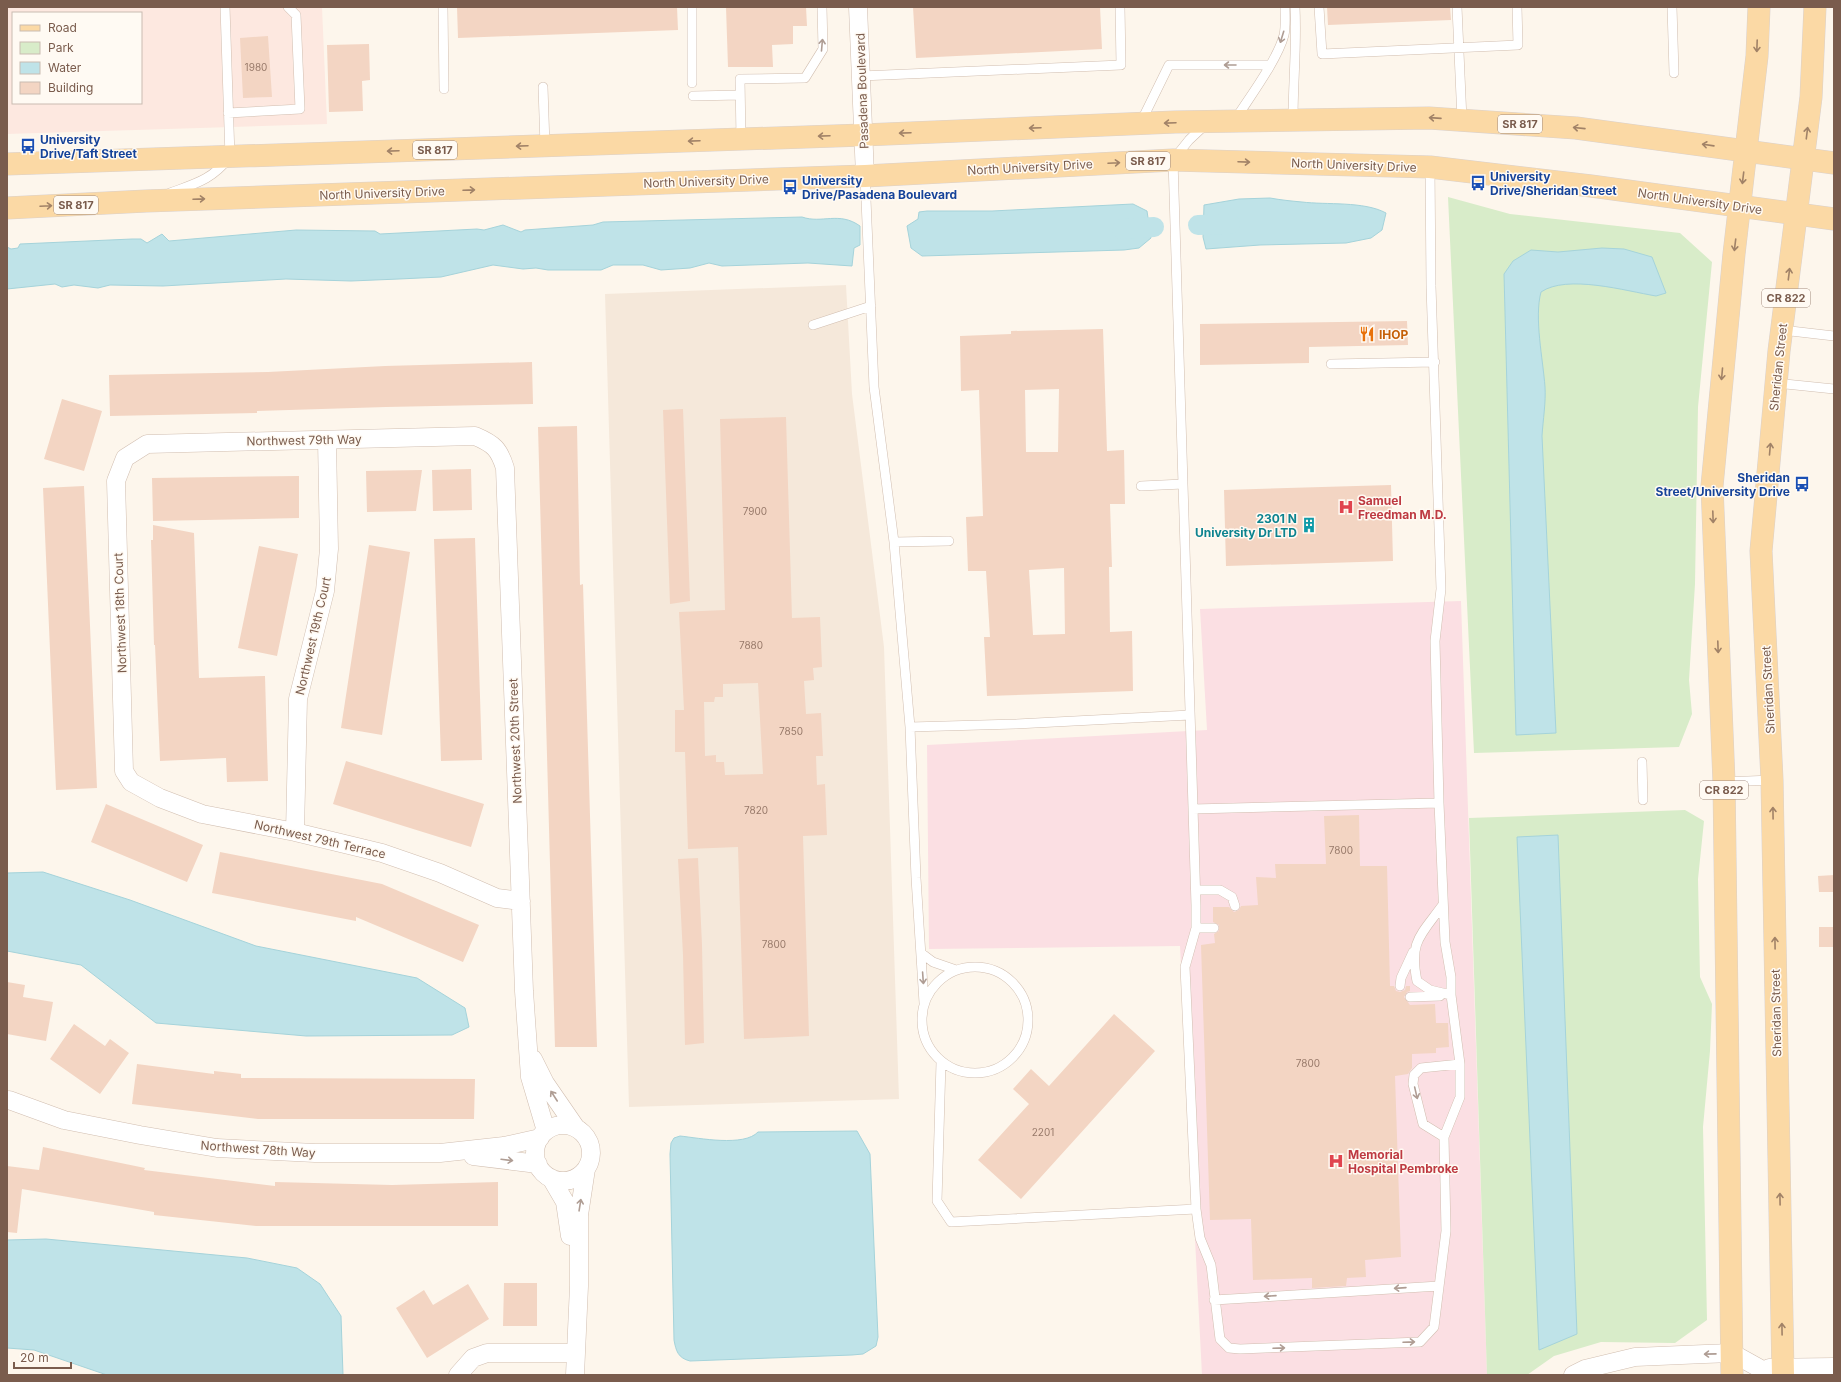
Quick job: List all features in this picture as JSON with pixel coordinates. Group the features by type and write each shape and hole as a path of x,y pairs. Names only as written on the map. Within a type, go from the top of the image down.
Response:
{"main road":[{"name":"CR 822","path":"1732,1375 1724,782 1712,486 1740,206 1757,56 1759,7"},
{"name":"Sheridan Street","path":"1783,1371 1772,780 1761,551 1776,382 1811,96 1816,7"},
{"name":"SR 817","path":"7,164 863,135 1140,124 1429,118 1576,128 1834,163"},
{"name":"North University Drive","path":"7,208 146,201 866,176 1173,160 1430,167 1591,186 1834,219"}],"street":[{"name":"Pasadena Boulevard","path":"858,7 866,176"},
{"name":"Northwest 79th Way","path":"125,458 147,444 475,436 486,441"},
{"name":"Northwest 19th Court","path":"295,832 298,699 325,591 329,549 327,440"},
{"name":"Northwest 20th Street","path":"486,441 499,451 505,468 524,991 530,1077 543,1135"},
{"name":"Northwest 18th Court","path":"124,771 116,481 125,458"},
{"name":"Northwest 79th Terrace","path":"124,771 131,782 160,798 202,814 295,832 382,852 440,873 497,898 520,901"},
{"name":"Northwest 20th Street","path":"529,1049 545,1083 576,1128"},
{"name":"Northwest 78th Way","path":"9,1100 64,1120 217,1148 315,1153 440,1153 504,1146 543,1135"},
{"path":"575,1375 579,1286 579,1215 586,1169 592,1151 585,1134 576,1128 562,1125 543,1135 536,1146 538,1164 551,1178 565,1202 579,1286"},
{"name":"Northwest 78th Way","path":"440,1153 538,1164"},
{"path":"551,1178 561,1181 570,1180 579,1176 586,1169"},
{"path":"458,1375 473,1358 487,1353 575,1353"},
{"path":"1573,1375 1585,1369 1635,1357 1732,1353 1753,1372 1834,1367"}],"lane":[{"path":"146,201 206,180 221,168 230,157 225,7"},
{"path":"228,113 300,109 296,15 288,7"},
{"path":"443,7 444,89"},
{"path":"692,7 692,83"},
{"path":"741,139 740,79 805,78 823,49 822,7"},
{"path":"861,76 1121,66 1120,7"},
{"path":"1234,121 1269,65 1284,35 1284,7"},
{"path":"1293,120 1293,84 1296,35 1295,7"},
{"path":"1319,7 1322,54 1518,45 1517,7"},
{"path":"1457,7 1462,120"},
{"path":"1672,7 1674,73"},
{"path":"1140,124 1169,66 1269,65"},
{"path":"543,86 546,146"},
{"path":"693,96 740,95"},
{"path":"1208,122 1189,140 1173,160 1196,890 1196,928 1185,967 1196,1210 1200,1238 1211,1265 1214,1300 1220,1338 1229,1348 1240,1349 1420,1342 1434,1327 1446,1231 1444,1137 1460,1097 1460,1064 1442,906 1435,641 1441,589 1430,167"},
{"path":"866,176 874,387 894,542 910,727 916,878 924,1003 922,1015 923,1033 930,1049 941,1062 956,1071 973,1074 991,1072 1006,1064 1018,1051 1026,1036 1028,1018 1025,1001 1019,989 1010,979 999,972 985,967 970,966 956,970 944,976 933,986 924,1003"},
{"path":"813,325 871,306"},
{"path":"1782,330 1834,336"},
{"path":"1332,364 1435,362"},
{"path":"1776,382 1834,389"},
{"path":"1141,486 1183,484"},
{"path":"894,542 949,541"},
{"path":"910,727 1016,724 1190,715"},
{"path":"1642,762 1643,800"},
{"path":"1724,782 1772,780"},
{"path":"1193,809 1439,803"},
{"path":"1196,890 1220,890 1232,897 1235,906"},
{"path":"1400,986 1400,978 1420,936 1442,906"},
{"path":"1196,928 1214,928"},
{"path":"1415,947 1414,962 1417,981 1430,990 1451,995"},
{"path":"921,952 933,962 956,970"},
{"path":"1410,997 1451,995"},
{"path":"941,1062 937,1201 951,1222 1196,1210"},
{"path":"1444,1137 1423,1124 1414,1084 1414,1075 1421,1068 1460,1064"},
{"path":"1214,1300 1439,1286"}],"shaded area":[{"path":"7,7 322,7 327,124 7,134"},
{"path":"846,285 852,394 884,647 899,1099 629,1107 605,294"},
{"name":"Memorial Hospital Pembroke","path":"1461,601 1487,1374 1202,1375 1180,946 929,949 927,745 1207,730 1200,609"}],"green space":[{"path":"1448,197 1510,214 1680,233 1712,262 1698,407 1695,584 1689,680 1692,714 1679,747 1474,753"},
{"path":"1685,810 1704,821 1698,879 1700,977 1712,1004 1710,1051 1703,1127 1707,1320 1675,1343 1601,1342 1554,1356 1527,1375 1487,1375 1469,818"}],"water":[{"path":"1270,198 1312,203 1356,205 1377,209 1386,213 1382,230 1371,238 1346,243 1260,245 1206,249 1203,237 1204,205 1239,199"},
{"path":"1133,204 1147,211 1151,238 1139,248 1124,250 922,256 911,248 907,226 918,219 919,212 927,211 992,211"},
{"path":"802,217 809,219 845,219 860,226 860,245 854,248 852,266 808,263 722,266 709,263 690,268 661,270 643,265 613,265 601,270 548,270 536,268 523,269 493,265 441,277 351,281 286,279 163,286 110,285 98,288 74,285 62,287 55,284 7,289 7,247 11,249 18,248 20,244 132,239 141,239 147,243 162,234 169,241 296,230 375,231 380,234 477,229 484,230 503,225 521,232 525,230 593,225 603,222"},
{"path":"1602,248 1624,249 1652,257 1666,293 1656,296 1597,285 1581,284 1566,284 1552,287 1541,292 1538,314 1545,393 1542,436 1556,733 1516,735 1504,274 1513,261 1531,250 1558,252"},
{"path":"1558,835 1577,1334 1539,1350 1517,837"},
{"path":"43,872 130,900 256,946 417,978 465,1008 469,1027 452,1035 306,1036 156,1023 81,965 7,951 7,873"},
{"path":"857,1131 870,1154 878,1337 876,1346 863,1354 852,1355 690,1361 680,1356 674,1340 670,1154 671,1143 674,1138 680,1136 709,1140 732,1140 751,1137 758,1132"},
{"path":"46,1239 247,1258 297,1268 320,1284 341,1316 343,1375 107,1375 34,1350 7,1348 7,1240"}],"building":[{"path":"457,7 677,7 678,30 458,38"},
{"path":"726,7 806,7 807,26 793,26 793,44 772,45 773,67 728,67"},
{"path":"913,7 1100,7 1102,49 916,58"},
{"path":"1327,7 1450,7 1451,20 1328,25"},
{"path":"268,36 272,97 243,98 240,38"},
{"path":"369,44 370,80 362,81 363,111 329,112 327,45"},
{"path":"1407,321 1408,345 1309,347 1309,363 1200,365 1200,324"},
{"path":"1103,329 1107,451 1124,450 1125,504 1110,504 1112,567 1109,567 1110,632 1132,631 1133,691 987,696 984,637 990,637 986,571 968,571 966,517 983,516 979,390 961,391 960,336 1011,334 1011,331","holes":["1059,389 1058,452 1026,452 1025,390","1064,568 1065,634 1033,635 1029,570"]},
{"path":"532,362 533,404 110,416 109,375 268,372 385,366"},
{"path":"62,399 102,411 84,471 44,459"},
{"path":"683,409 690,601 670,604 663,410"},
{"path":"786,417 792,618 820,617 822,667 813,668 814,680 804,681 806,714 821,713 823,756 816,756 817,785 825,784 827,835 803,836 809,1036 744,1039 738,847 688,849 685,752 675,752 675,710 684,710 679,612 725,610 720,419","holes":["758,683 763,774 725,775 724,762 716,762 716,755 705,756 704,702 714,702 715,697 723,697 723,684"]},
{"path":"577,426 580,585 583,584 597,1047 555,1047 538,427"},
{"path":"471,469 472,510 433,511 432,470"},
{"path":"422,470 416,511 367,512 366,471"},
{"path":"299,476 299,518 153,521 152,478"},
{"name":"2301 N University Dr LTD","path":"1391,485 1393,561 1226,566 1224,490"},
{"path":"84,486 97,788 56,790 43,488"},
{"path":"153,525 194,533 199,678 265,676 268,781 227,782 226,758 160,761 154,645 151,540 153,540"},
{"path":"475,538 482,760 441,761 434,539"},
{"path":"369,545 410,552 382,735 341,728"},
{"path":"259,546 298,554 277,656 238,648"},
{"path":"346,761 484,804 471,847 333,804"},
{"path":"106,804 203,845 187,882 91,842"},
{"name":"Memorial Hospital Pembroke","path":"1359,815 1360,866 1387,866 1390,986 1394,986 1396,991 1400,992 1405,990 1406,986 1410,986 1410,991 1407,992 1404,997 1410,1005 1435,1004 1436,1023 1448,1023 1449,1047 1436,1048 1436,1053 1412,1054 1412,1068 1408,1074 1395,1076 1401,1257 1365,1260 1366,1277 1347,1278 1346,1286 1312,1288 1312,1278 1253,1280 1251,1219 1210,1220 1201,945 1215,943 1214,934 1219,931 1219,925 1213,922 1213,907 1229,907 1234,912 1239,910 1241,906 1258,905 1256,877 1276,878 1275,864 1326,864 1324,816"},
{"path":"220,852 382,884 479,925 463,962 356,917 356,921 212,893"},
{"path":"698,858 704,1043 685,1045 683,955 678,859"},
{"path":"1834,875 1834,892 1819,892 1818,876"},
{"path":"1819,927 1834,927 1834,947 1819,947"},
{"path":"7,982 25,985 23,997 53,1002 46,1041 7,1034"},
{"path":"1114,1014 1155,1051 1021,1199 978,1160 1029,1104 1013,1089 1031,1069 1049,1086"},
{"path":"74,1024 105,1046 110,1039 129,1053 100,1094 50,1059"},
{"path":"137,1064 214,1074 214,1071 241,1074 241,1078 475,1079 474,1119 258,1119 132,1104"},
{"path":"43,1147 145,1168 144,1170 275,1186 275,1182 392,1185 498,1182 498,1226 256,1226 154,1215 154,1212 22,1189 17,1233 7,1232 7,1166 39,1170"},
{"path":"504,1283 537,1283 537,1326 503,1326"},
{"path":"468,1284 489,1319 427,1358 396,1308 424,1290 433,1305"}],"waterway":[{"path":"1198,225 1230,224"},
{"path":"1122,229 1154,227"}],"place":[{"name":"University Drive/Taft Street","path":"28,146"},
{"name":"University Drive/Sheridan Street","path":"1478,183"},
{"name":"University Drive/Pasadena Boulevard","path":"790,187"},
{"name":"IHOP","path":"1367,334"},
{"name":"Sheridan Street/University Drive","path":"1802,484"},
{"name":"Samuel Freedman M.D.","path":"1346,507"},
{"name":"2301 N University Dr LTD","path":"1309,525"},
{"name":"Memorial Hospital Pembroke","path":"1336,1161"}]}
